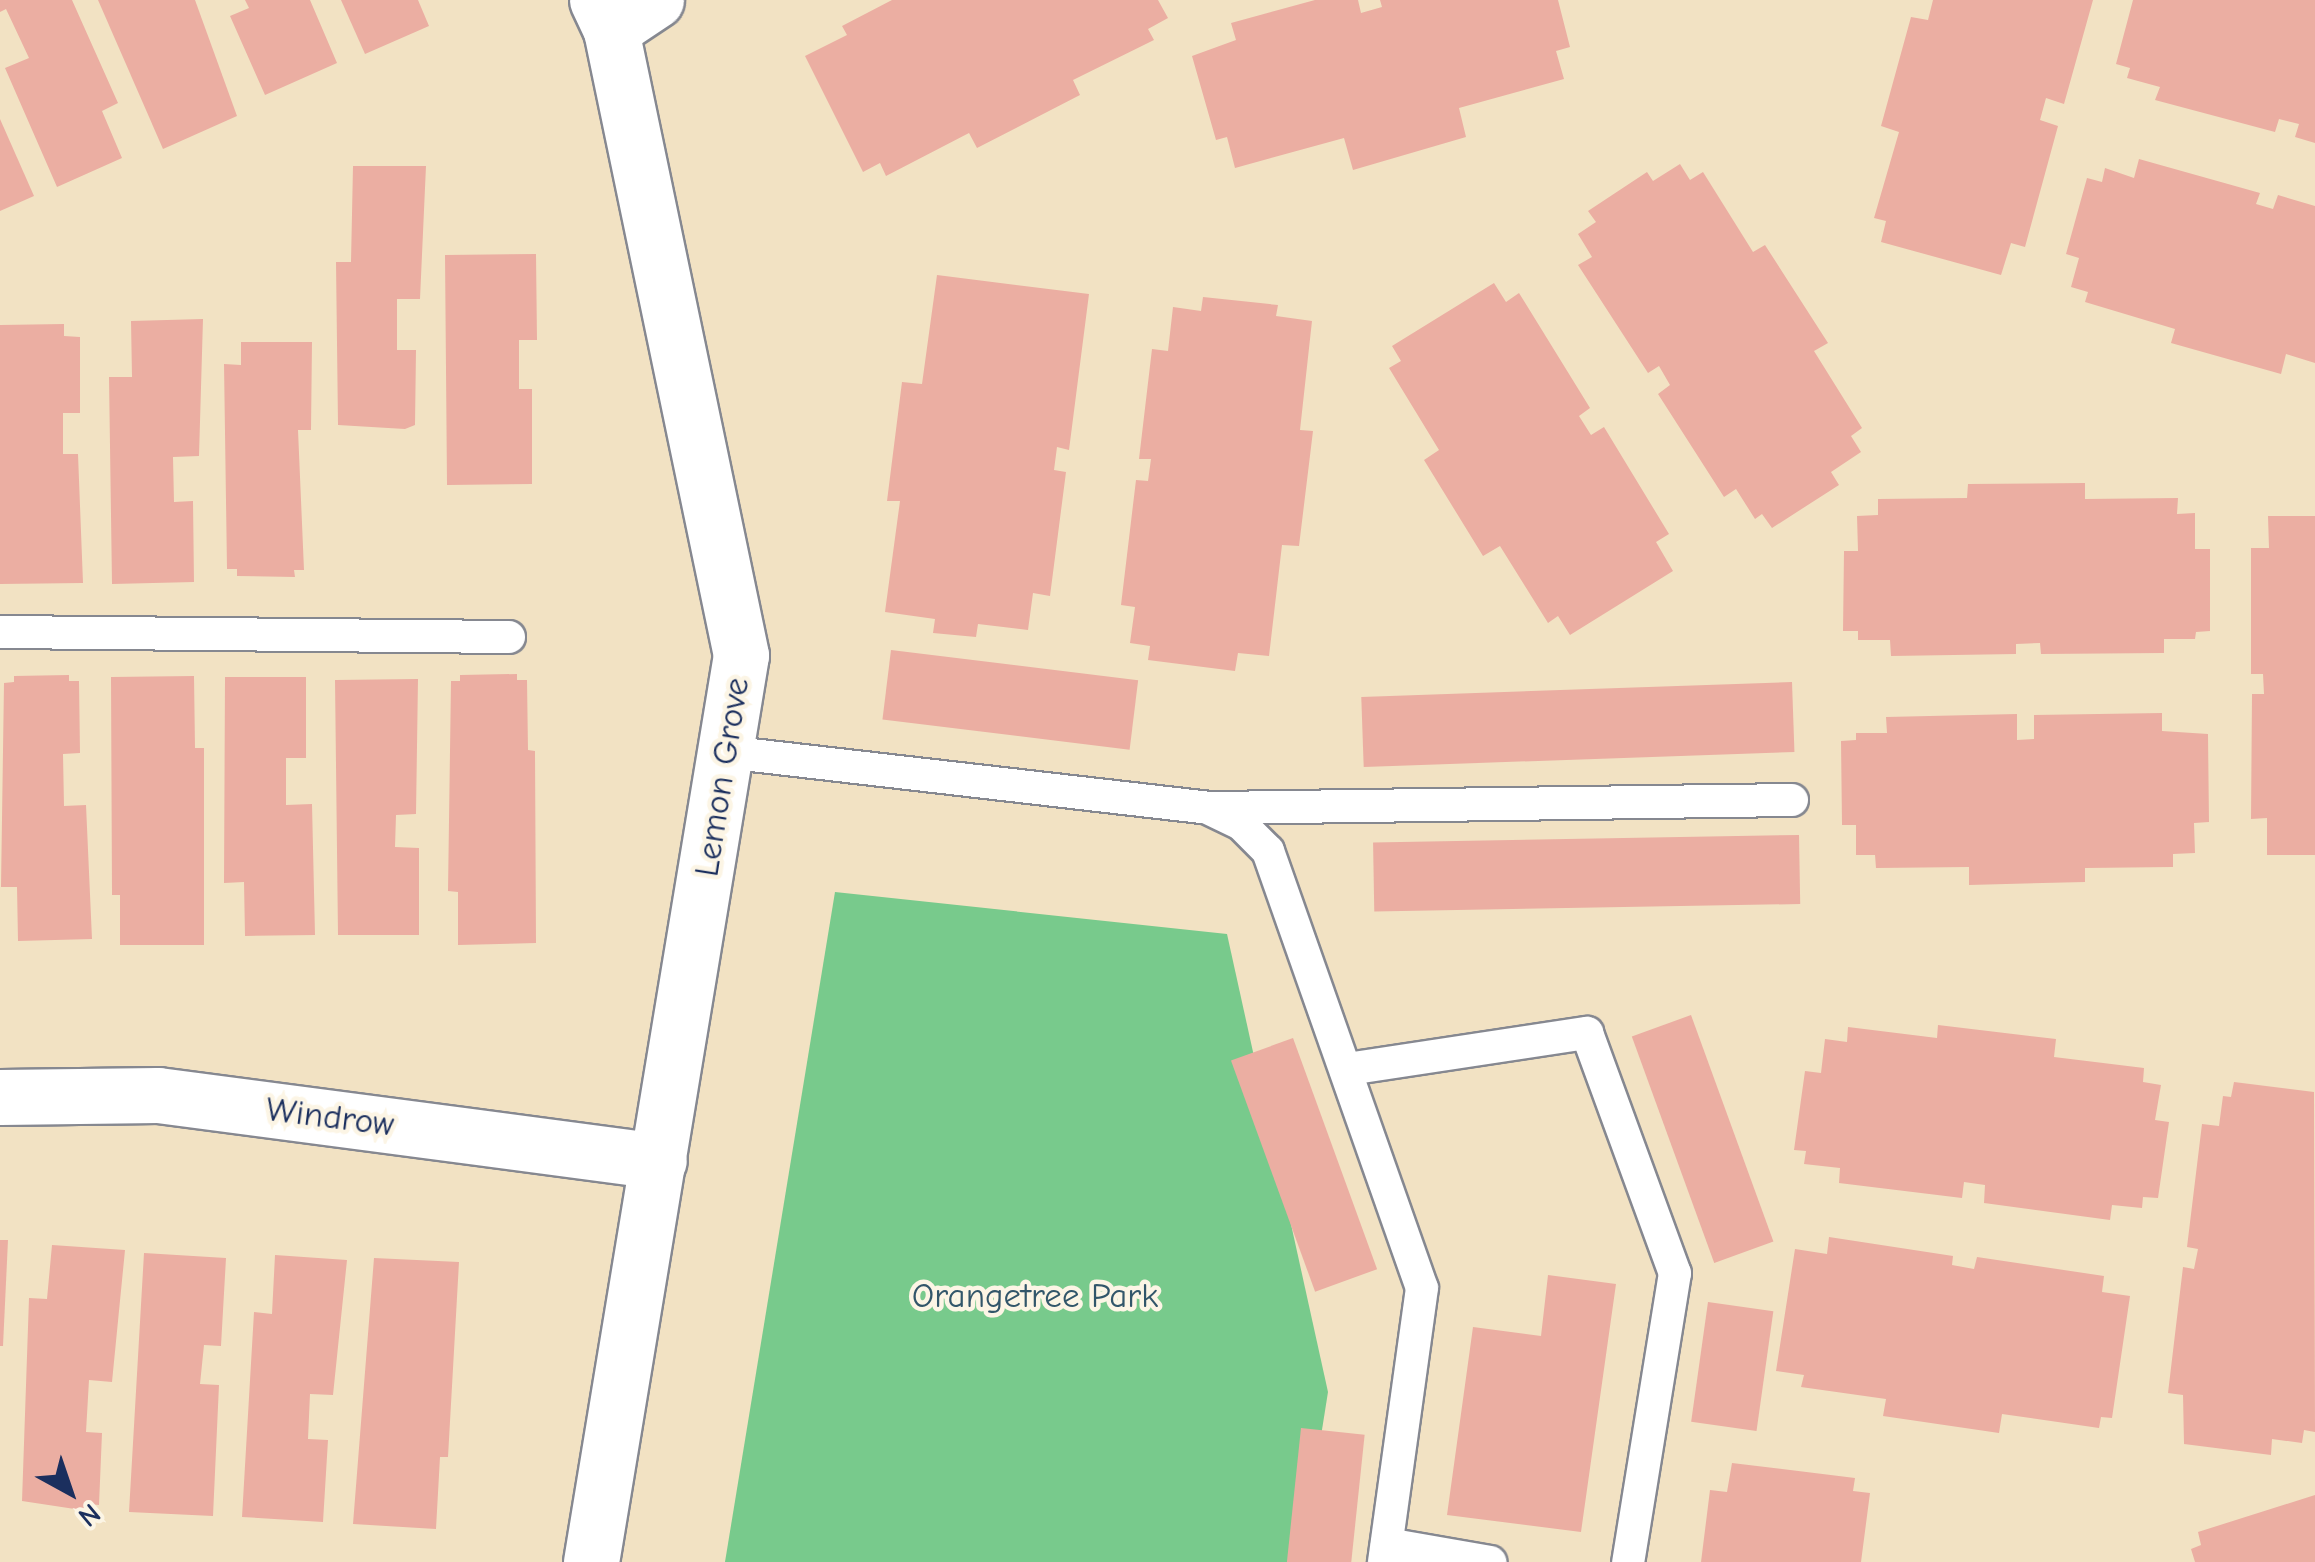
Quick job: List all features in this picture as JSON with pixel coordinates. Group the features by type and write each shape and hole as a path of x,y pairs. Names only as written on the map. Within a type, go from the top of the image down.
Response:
{"street":[{"path":"604,15 656,0"},
{"name":"Lemon Grove","path":"590,1562 742,655 604,15"},
{"name":"Windrow","path":"0,1097 158,1095 659,1160"}],"lane":[{"path":"0,632 510,637"},
{"path":"726,752 1208,808 1792,800"},
{"path":"1208,808 1241,824 1268,851 1422,1288 1386,1553 1490,1562"},
{"path":"1348,1070 1587,1033 1675,1273 1628,1562"}],"green space":[{"name":"Orangetree Park","path":"835,892 1227,934 1328,1392 1301,1562 725,1562"}],"building":[{"path":"0,0 72,0 118,103 102,111 122,158 57,187 5,68 29,58 6,9 0,12"},
{"path":"98,0 195,0 237,116 163,149"},
{"path":"245,0 310,0 337,63 265,95 230,16 249,8"},
{"path":"341,0 418,0 429,26 365,54"},
{"path":"892,0 1158,0 1168,18 1148,29 1154,40 1073,80 1080,95 977,148 969,133 886,176 880,163 863,172 805,56 847,35 842,26"},
{"path":"1315,0 1358,0 1361,13 1382,7 1380,0 1558,0 1570,47 1556,51 1564,79 1459,108 1466,137 1353,170 1344,138 1235,168 1227,137 1216,140 1192,56 1236,40 1231,23"},
{"path":"1933,0 2093,0 2064,104 2046,98 2040,120 2058,126 2025,247 2011,243 2001,275 1881,242 1886,221 1874,218 1899,132 1881,126 1911,17 1928,20"},
{"path":"2133,0 2315,0 2315,143 2295,137 2299,124 2279,119 2275,132 2155,100 2160,87 2127,78 2130,68 2116,64"},
{"path":"0,119 34,196 0,211"},
{"path":"2139,159 2260,193 2256,204 2273,209 2278,195 2315,206 2315,363 2286,354 2281,374 2171,343 2175,329 2085,302 2088,292 2071,287 2079,258 2066,254 2087,178 2102,182 2105,168 2134,178"},
{"path":"1680,164 1690,180 1703,172 1753,252 1765,245 1828,343 1814,351 1862,428 1851,436 1861,452 1831,472 1839,485 1772,528 1762,514 1755,519 1736,489 1724,497 1658,394 1670,385 1659,366 1648,373 1578,265 1592,257 1578,234 1596,222 1588,211 1647,172 1653,181"},
{"path":"353,166 426,166 420,299 397,299 397,350 416,350 415,425 405,429 338,425 336,262 351,262"},
{"path":"536,254 537,340 519,340 519,389 532,389 532,484 447,485 445,255"},
{"path":"937,275 1089,294 1069,450 1057,447 1054,470 1066,472 1050,596 1033,593 1028,630 978,624 976,637 933,633 935,619 885,612 900,501 887,501 902,382 922,384"},
{"path":"1494,283 1506,302 1519,293 1590,408 1579,416 1591,435 1604,427 1669,534 1656,542 1673,571 1570,635 1558,616 1548,623 1500,546 1483,556 1424,460 1439,450 1389,368 1401,361 1392,346"},
{"path":"1203,297 1278,305 1276,316 1312,321 1300,430 1313,431 1299,546 1282,545 1269,656 1238,653 1235,671 1148,660 1150,646 1130,643 1135,607 1121,605 1136,480 1148,481 1151,459 1139,459 1152,349 1168,351 1173,307 1201,311"},
{"path":"203,319 199,456 173,457 174,502 193,501 194,582 112,584 109,377 132,377 131,321"},
{"path":"64,324 64,336 80,337 80,413 63,413 63,454 78,454 83,583 0,584 0,325"},
{"path":"241,342 312,342 311,430 298,430 304,570 294,570 295,577 237,576 237,569 227,569 224,364 241,365"},
{"path":"2085,483 2085,499 2178,498 2177,514 2195,513 2195,549 2210,549 2210,631 2196,632 2195,639 2164,639 2164,653 2041,654 2040,643 2016,644 2016,654 1891,656 1890,640 1858,640 1858,631 1843,631 1844,551 1858,551 1857,516 1878,515 1878,499 1967,498 1968,484"},
{"path":"2268,516 2315,516 2315,855 2267,855 2267,818 2251,819 2252,694 2264,694 2263,674 2251,674 2251,548 2269,548"},
{"path":"891,650 1138,680 1130,750 882,719"},
{"path":"517,674 517,680 527,680 528,750 535,751 536,943 458,945 458,892 448,891 451,681 460,681 460,675"},
{"path":"69,675 69,681 79,681 80,753 63,754 64,806 86,805 92,939 18,941 17,887 1,887 4,683 14,682 14,676"},
{"path":"194,676 195,748 204,748 204,945 120,945 120,895 112,895 111,677"},
{"path":"225,677 306,677 306,758 286,758 286,805 312,804 315,935 245,936 244,882 224,883"},
{"path":"418,679 416,814 396,815 395,847 419,848 419,935 338,935 335,680"},
{"path":"1792,682 1794,752 1364,767 1361,697"},
{"path":"2162,713 2162,731 2208,734 2209,822 2194,823 2195,853 2173,854 2173,867 2085,868 2085,882 1969,885 1969,867 1876,868 1875,855 1856,855 1856,825 1842,825 1841,741 1856,740 1856,733 1887,733 1886,717 2017,714 2017,740 2034,739 2034,715"},
{"path":"1799,835 1800,904 1374,911 1373,842"},
{"path":"1691,1015 1773,1241 1714,1263 1632,1037"},
{"path":"1938,1025 2056,1039 2054,1057 2144,1068 2143,1082 2161,1085 2155,1120 2169,1122 2158,1198 2143,1197 2142,1208 2112,1205 2110,1220 1984,1203 1985,1185 1964,1182 1962,1198 1839,1183 1840,1168 1804,1164 1806,1151 1794,1150 1805,1071 1821,1073 1825,1039 1847,1042 1848,1027 1937,1038"},
{"path":"1293,1038 1377,1269 1315,1292 1231,1061"},
{"path":"2234,1082 2314,1092 2315,1432 2304,1430 2302,1443 2272,1439 2271,1455 2184,1444 2183,1395 2168,1393 2183,1267 2194,1269 2198,1249 2187,1247 2202,1124 2219,1126 2223,1096 2231,1097"},
{"path":"1829,1237 1953,1256 1952,1265 1974,1269 1977,1257 2104,1276 2102,1292 2130,1296 2112,1418 2101,1417 2099,1428 2002,1414 1999,1433 1883,1416 1886,1399 1801,1387 1804,1375 1776,1371 1795,1249 1827,1254"},
{"path":"0,1240 8,1240 3,1346 0,1346"},
{"path":"52,1245 125,1250 112,1382 89,1380 86,1432 102,1433 99,1505 88,1504 88,1511 22,1501 29,1298 47,1299"},
{"path":"144,1253 226,1258 221,1346 204,1345 200,1384 219,1385 213,1516 129,1512"},
{"path":"275,1255 347,1260 333,1395 310,1394 308,1439 328,1440 323,1522 242,1517 254,1312 272,1314"},
{"path":"374,1258 459,1262 448,1457 440,1457 436,1529 353,1524"},
{"path":"1548,1275 1616,1284 1581,1532 1447,1515 1473,1327 1541,1336"},
{"path":"1708,1302 1773,1311 1757,1431 1691,1422"},
{"path":"1301,1428 1365,1435 1351,1562 1287,1562"},
{"path":"1732,1463 1855,1478 1853,1491 1870,1493 1861,1562 1701,1562 1710,1490 1727,1492"},
{"path":"2315,1495 2315,1562 2195,1562 2191,1549 2201,1545 2198,1532"}]}
